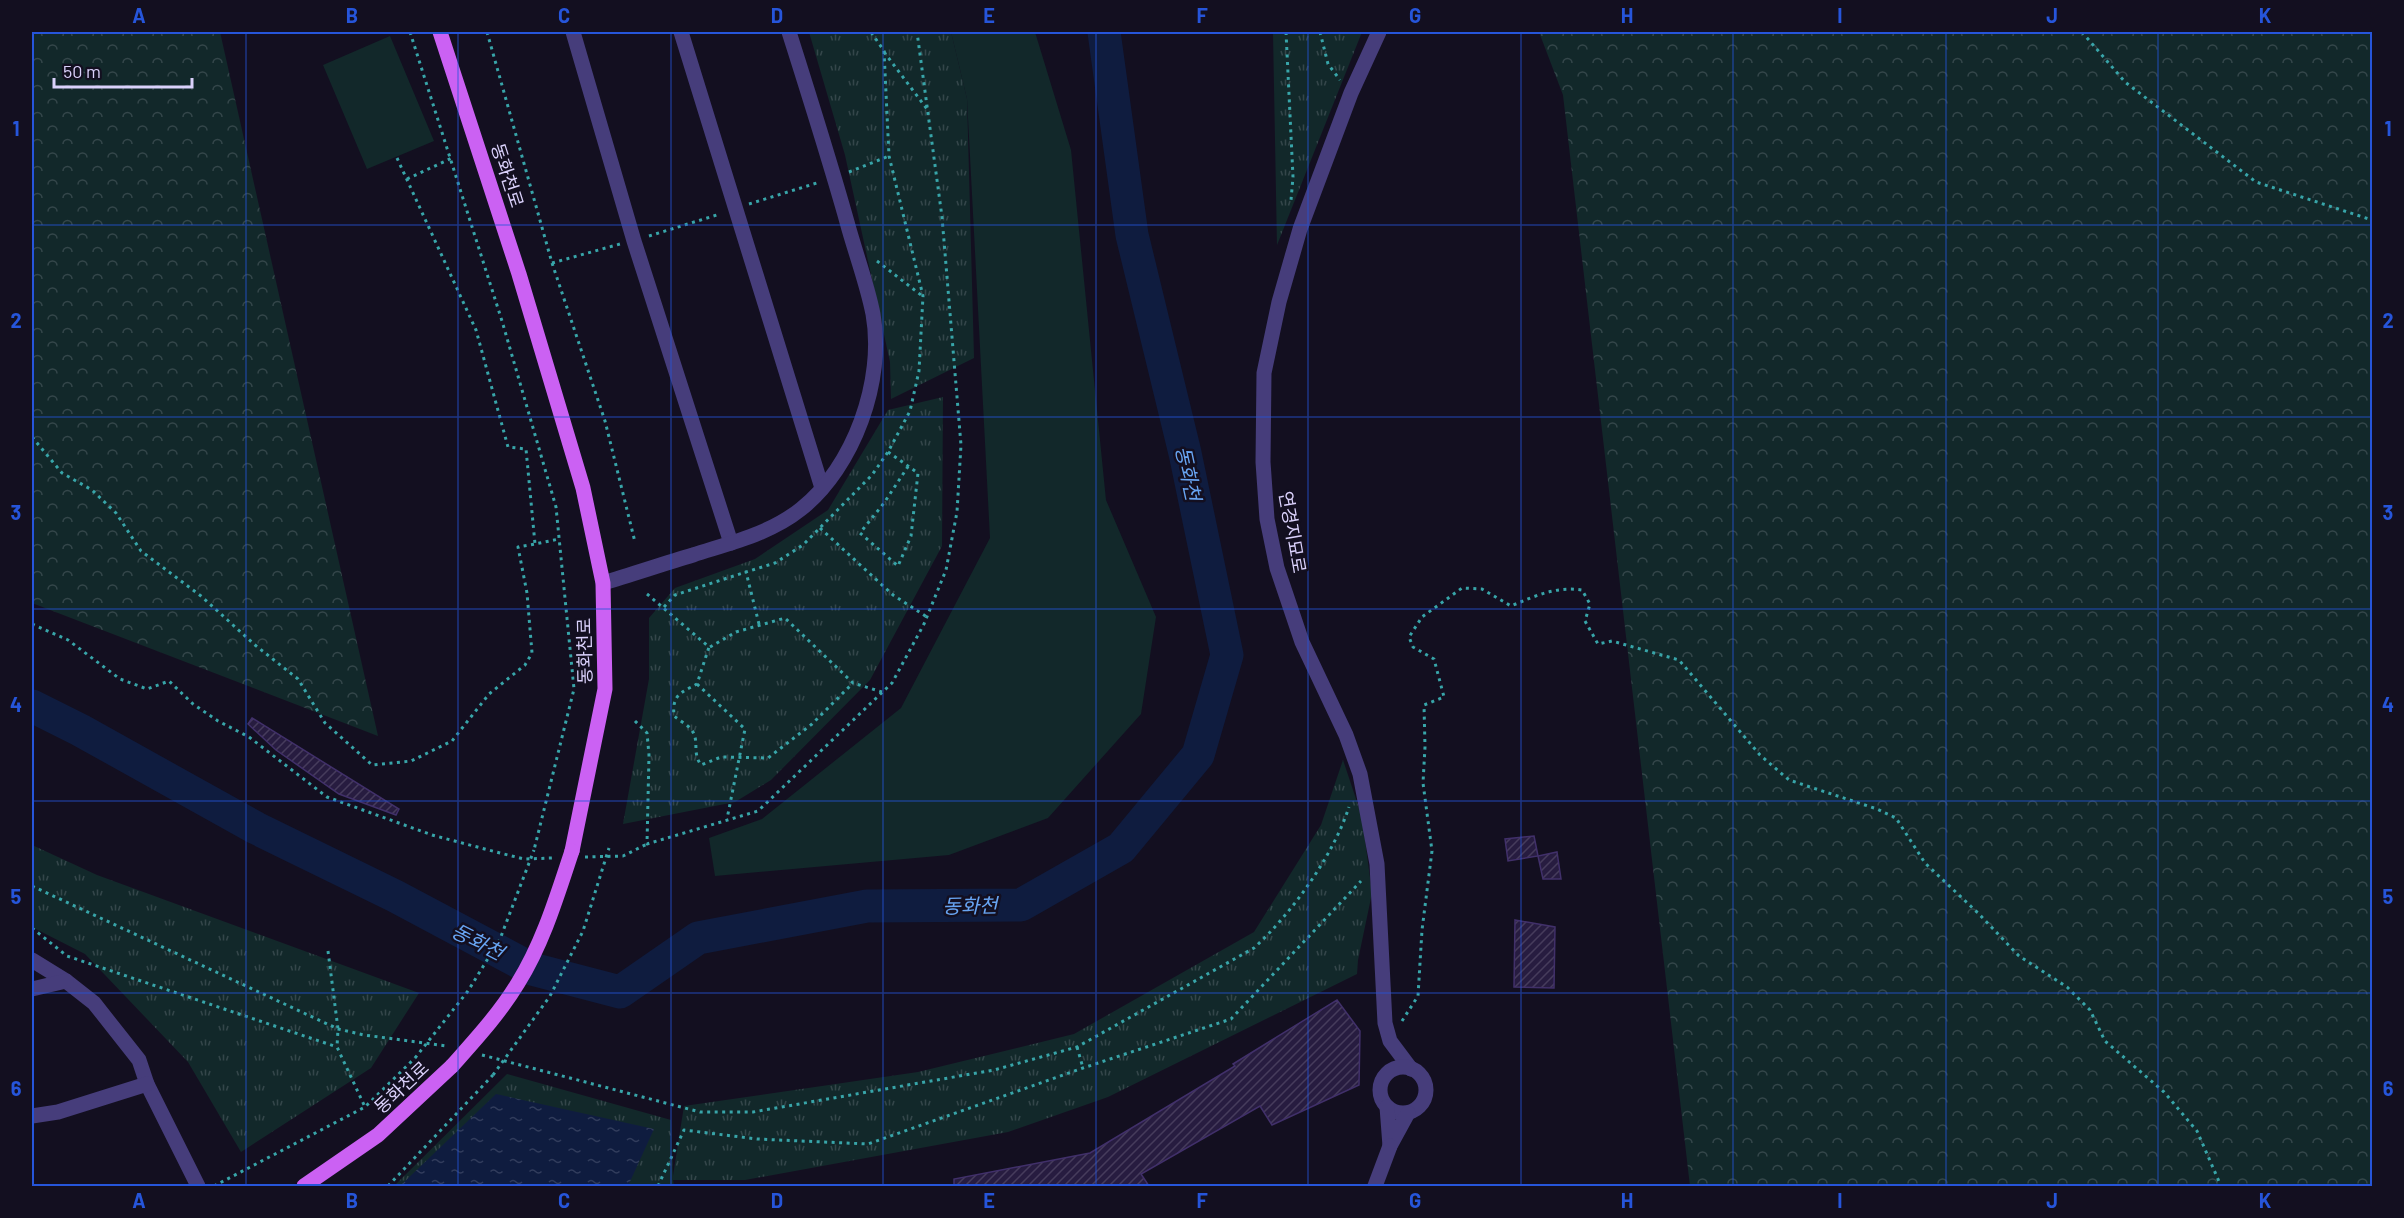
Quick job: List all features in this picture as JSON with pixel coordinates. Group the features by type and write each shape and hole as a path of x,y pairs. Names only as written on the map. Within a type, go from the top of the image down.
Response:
{"main road":[{"name":"동화천로","path":"304,1186 378,1136 452,1066 480,1035 518,983 547,925 575,854 605,689 603,583 580,476 519,274 440,32"}],"street":[{"path":"573,32 634,241 731,543"},
{"path":"681,32 822,488"},
{"path":"603,583 751,537 801,509 822,488 843,458 863,419 873,384 875,350 873,314 835,177 789,32"},
{"name":"연경지묘로","path":"1379,32 1351,93 1300,229 1279,302 1264,373 1263,462 1267,519 1277,568 1302,642 1346,735 1360,774 1377,864 1384,1023 1390,1041"},
{"path":"32,960 66,981 94,1003 139,1060 147,1084 198,1186"},
{"path":"32,989 66,981"},
{"path":"1375,1186 1390,1146 1408,1113 1421,1104 1426,1091 1422,1078 1411,1069 1390,1041"},
{"path":"1390,1041 1389,1072 1381,1085 1382,1100 1387,1107 1390,1146"},
{"path":"1389,1072 1404,1067 1411,1069"},
{"path":"32,1116 58,1112 147,1084"},
{"path":"1387,1107 1401,1113 1408,1113"}],"path":[{"path":"214,1186 365,1107 416,1058 468,991 500,939 534,850 574,689 556,507 452,158 410,32"},
{"path":"487,32 552,263 605,421 635,542"},
{"path":"575,854 623,856 647,844 727,819 758,812 892,683 927,617 946,570 957,512 961,445 942,217 917,32"},
{"path":"1286,32 1293,177 1290,211"},
{"path":"1320,32 1328,64 1345,86"},
{"path":"2082,32 2125,82 2256,182 2373,220"},
{"path":"884,51 928,111"},
{"path":"835,177 889,156"},
{"path":"397,158 476,330 508,447 526,449 535,544"},
{"path":"407,179 452,158"},
{"path":"552,263 634,241"},
{"path":"852,243 923,296"},
{"path":"32,437 62,474 92,490 116,513 141,551 201,596 255,645 298,679 325,723 372,765 411,761 452,741 489,694 525,665 532,653 527,593 518,547 559,539"},
{"path":"888,453 909,465 918,473 911,536 898,566 860,533 884,503 909,465"},
{"path":"820,528 893,595 927,617"},
{"path":"663,608 675,595 747,572"},
{"path":"1401,1022 1418,996 1422,930 1432,851 1423,783 1424,705 1444,697 1434,659 1413,647 1409,637 1422,617 1462,588 1482,589 1511,606 1547,591 1567,588 1582,590 1590,604 1585,621 1598,644 1612,641 1679,660 1760,755 1788,780 1877,809 1896,818 1925,863 2019,956 2067,987 2090,1010 2106,1041 2164,1092 2197,1131 2221,1186"},
{"path":"647,594 709,647"},
{"path":"854,683 812,724 768,758 721,757 701,765 695,757 696,738 690,728 674,716 673,707 677,695 697,684 709,647 736,632 785,618 854,683 882,692"},
{"path":"32,624 68,640 120,679 147,689 169,681 193,704 218,721 249,737 327,797 432,835 488,850 524,859 557,858"},
{"path":"697,684 745,729 727,819"},
{"path":"636,721 647,733 647,844"},
{"path":"482,1055 700,1112 753,1112 993,1070 1077,1047 1254,948 1277,926 1295,901 1340,833 1350,804"},
{"path":"388,1186 493,1075 550,996 583,931 609,848"},
{"path":"658,1186 684,1130 757,1139 868,1144 1083,1068 1231,1019 1377,864"},
{"path":"32,886 338,1029 364,1035 448,1046"},
{"path":"32,928 67,956 337,1047"},
{"path":"328,951 338,1029 337,1047 365,1107"},
{"path":"1077,1047 1083,1068"}],"green space":[{"path":"32,32 220,32 378,736 32,603"},
{"path":"809,32 951,32 967,99 974,358 891,399 890,362 845,155"},
{"path":"951,32 1035,32 1071,150 1106,500 1156,617 1141,714 1048,818 949,855 715,876 709,838 762,819 901,708 990,538 967,99"},
{"path":"1273,32 1362,32 1277,245"},
{"path":"1539,32 2372,32 2372,1186 1690,1186 1563,95"},
{"path":"390,36 434,141 367,169 323,65"},
{"path":"943,397 942,546 870,680 771,780 735,802 623,824 649,679 649,618 675,588 755,559 828,510 888,410"},
{"path":"1343,760 1362,817 1372,893 1357,974 1108,1097 1008,1132 745,1180 673,1180 674,1186 394,1186 507,1074 671,1120 673,1176 684,1106 918,1072 1074,1034 1254,932 1321,825"},
{"path":"32,845 97,875 419,993 371,1068 241,1152 188,1062 85,954 32,927"}],"water":[{"path":"496,1094 654,1129 628,1186 400,1186"}],"building":[{"path":"252,718 399,809 396,815 339,794 276,750 248,724"},
{"path":"1534,836 1538,856 1508,861 1505,839"},
{"path":"1557,852 1561,879 1543,879 1538,856"},
{"path":"1515,920 1555,927 1554,988 1514,987"},
{"path":"1337,1000 1360,1031 1359,1085 1272,1125 1260,1106 1141,1174 1149,1186 954,1186 954,1179 1090,1153 1235,1066 1233,1064"}],"waterway":[{"name":"동화천","path":"32,706 80,730 256,828 395,896 532,969 620,992 698,938 867,906 1021,905 1121,848 1198,755 1227,655 1185,453 1132,235 1104,32"}]}
